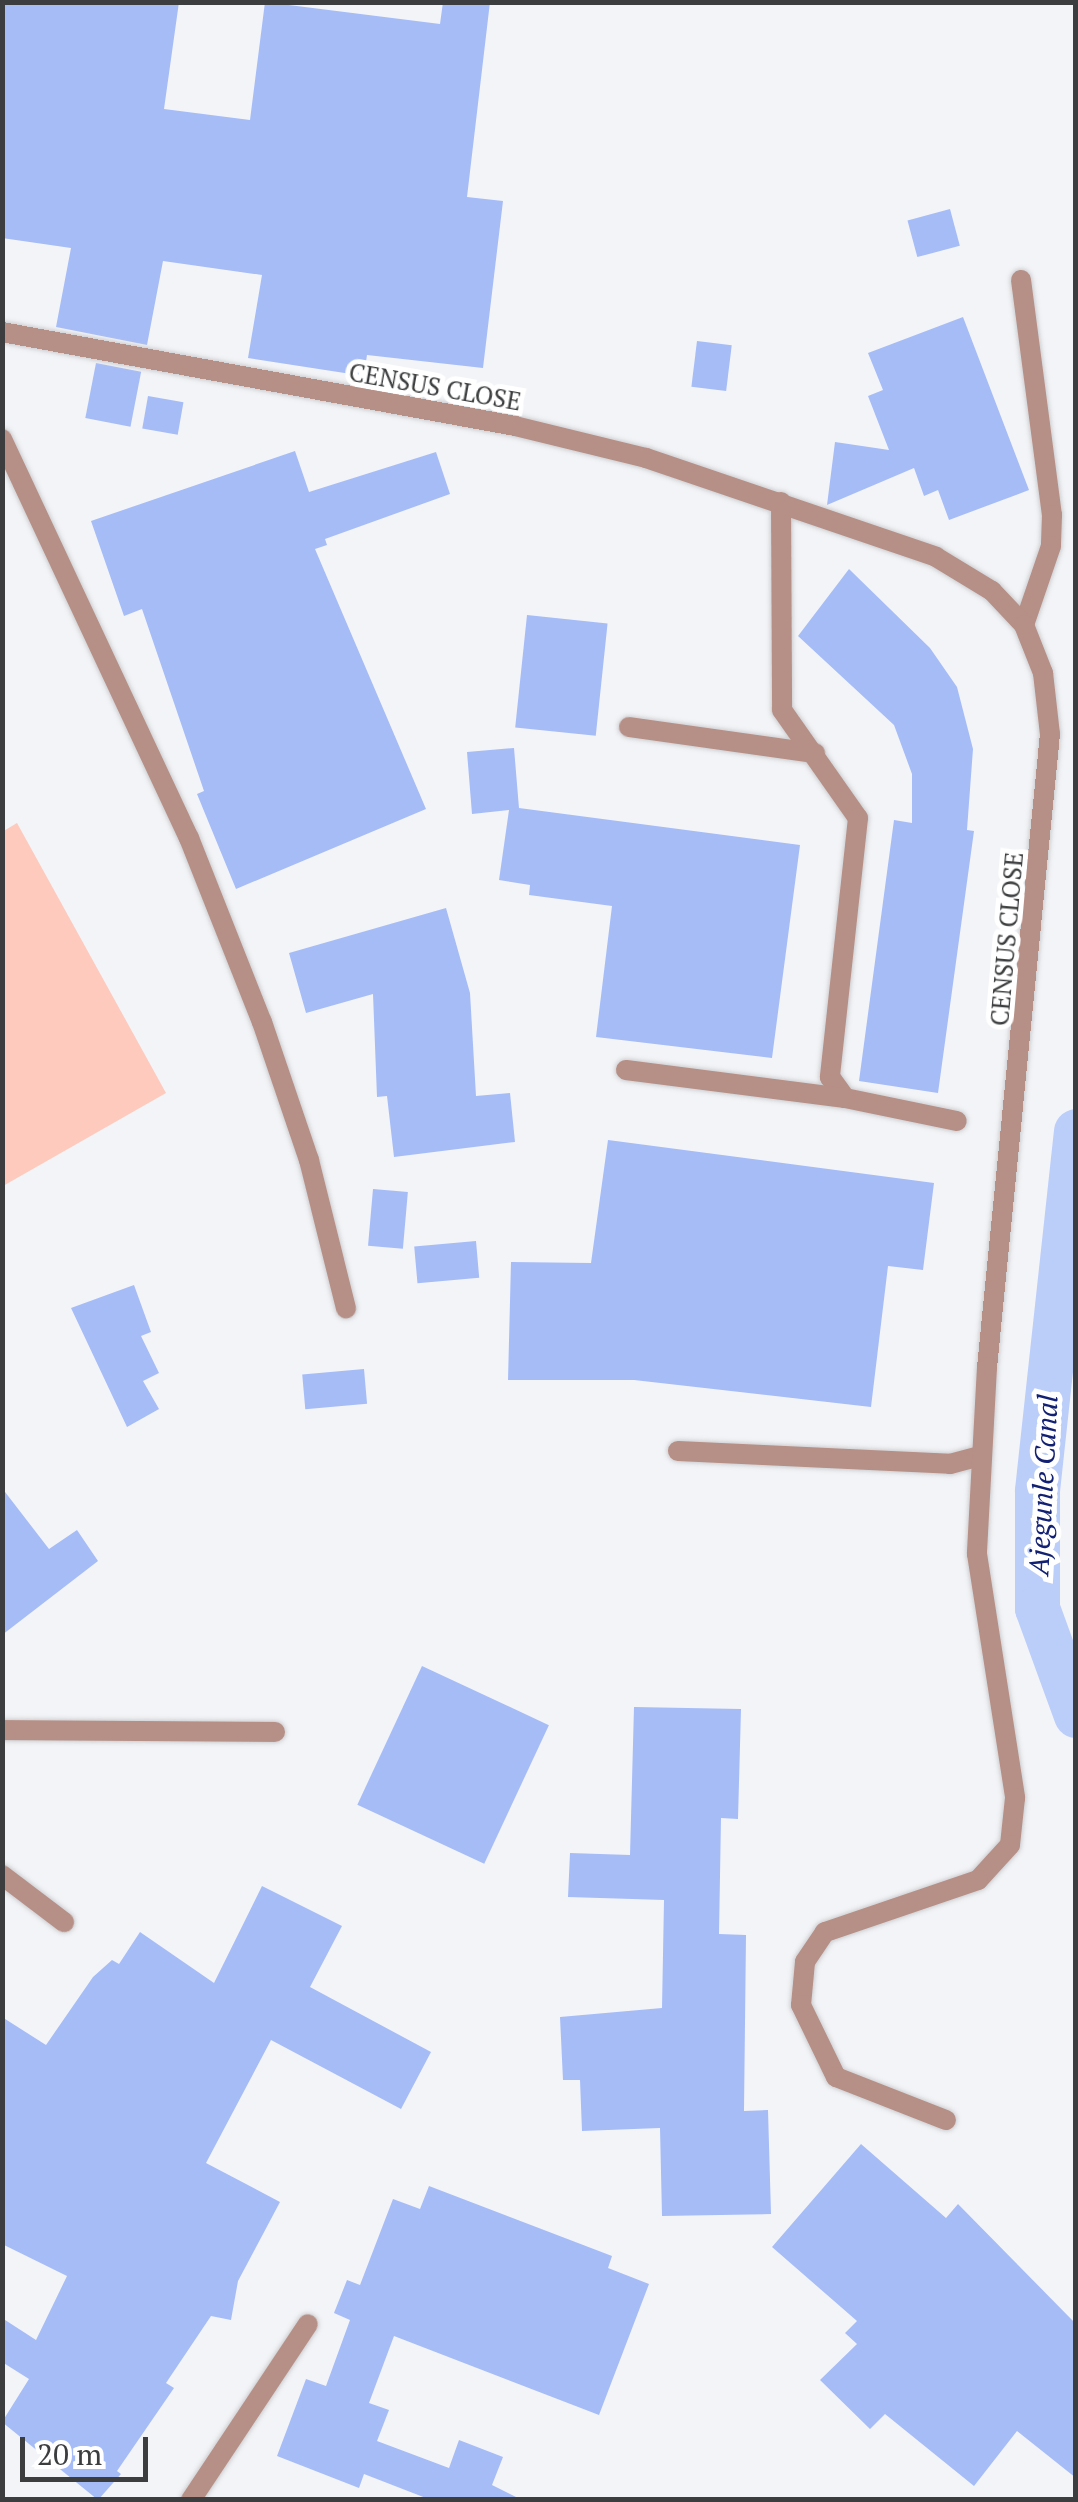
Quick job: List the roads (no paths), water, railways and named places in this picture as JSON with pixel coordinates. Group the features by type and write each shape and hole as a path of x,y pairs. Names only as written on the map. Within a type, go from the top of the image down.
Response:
{"street":[{"path":"1021,280 1052,515 1051,546 1024,625"},
{"name":"CENSUS CLOSE","path":"2,332 576,439 781,502 936,557 992,592 1024,625 1043,673 1050,734 980,1456 977,1554 1016,1798 1010,1846 978,1880 825,1932 805,1962 802,2005 836,2076 946,2120"},
{"path":"2,439 188,838 262,1022 309,1160 346,1308"},
{"path":"781,502 782,710 858,818 830,1052 830,1076 845,1098"},
{"path":"629,727 816,754"},
{"path":"626,1070 845,1098 957,1121"},
{"path":"678,1450 950,1464 980,1456"},
{"path":"2,1730 276,1732"},
{"path":"2,1876 64,1922"},
{"path":"191,2500 308,2324"}],"waterway":[{"name":"Ajegunle Canal","path":"1076,1131 1037,1491 1037,1608 1076,1715"}]}
